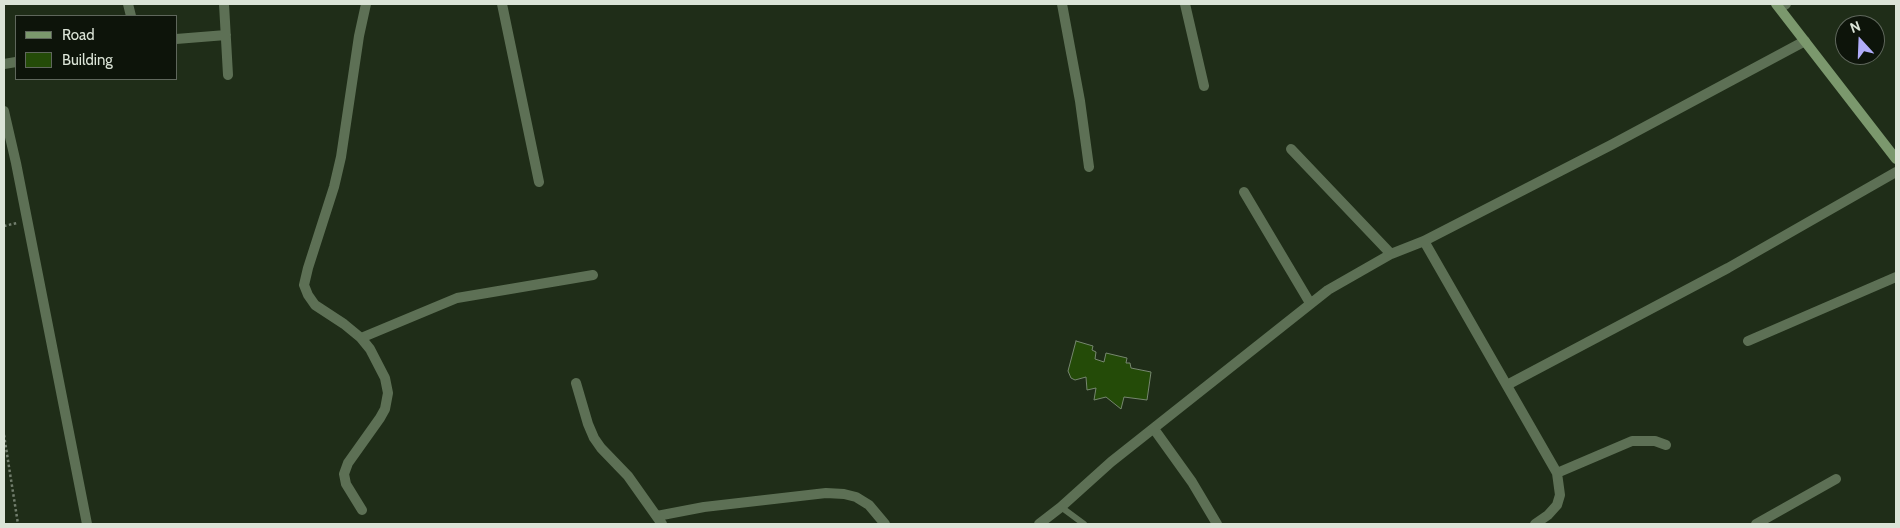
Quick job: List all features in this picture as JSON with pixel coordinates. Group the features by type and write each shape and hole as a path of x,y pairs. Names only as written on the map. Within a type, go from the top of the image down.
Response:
{"main road":[{"path":"1781,5 1805,41 1896,159"}],"street":[{"path":"224,4 228,75"},
{"path":"362,510 346,484 344,474 348,463 358,447 385,409 388,393 384,378 370,349 361,338 344,324 315,305 304,285 334,187 341,157 350,107 359,36 366,4"},
{"path":"502,4 539,182"},
{"path":"1062,4 1080,101 1089,167"},
{"path":"1185,4 1204,86"},
{"path":"178,39 226,35"},
{"path":"1039,524 1061,508 1112,462 1328,290 1391,254 1424,241 1611,145 1805,41"},
{"path":"4,110 87,524"},
{"path":"1291,149 1391,254"},
{"path":"1506,385 1728,268 1896,172"},
{"path":"1244,192 1310,303"},
{"path":"1424,241 1557,473 1560,495 1557,506 1535,524"},
{"path":"361,338 457,298 593,275"},
{"path":"1748,341 1896,278"},
{"path":"576,383 594,438 628,476 659,520 704,507 826,492 856,497 869,505 885,524"},
{"path":"1154,429 1192,482 1217,524"},
{"path":"1557,473 1632,441 1655,441 1666,445"},
{"path":"1756,524 1836,479"}],"lane":[{"path":"1061,508 1084,524"}],"path":[{"path":"4,435 18,524"}],"building":[{"path":"1076,341 1093,346 1092,350 1096,352 1095,359 1104,362 1106,353 1127,358 1126,363 1130,363 1131,368 1151,372 1147,400 1124,397 1121,409 1106,397 1094,400 1096,388 1087,390 1086,377 1075,380 1071,378 1068,371"}]}
